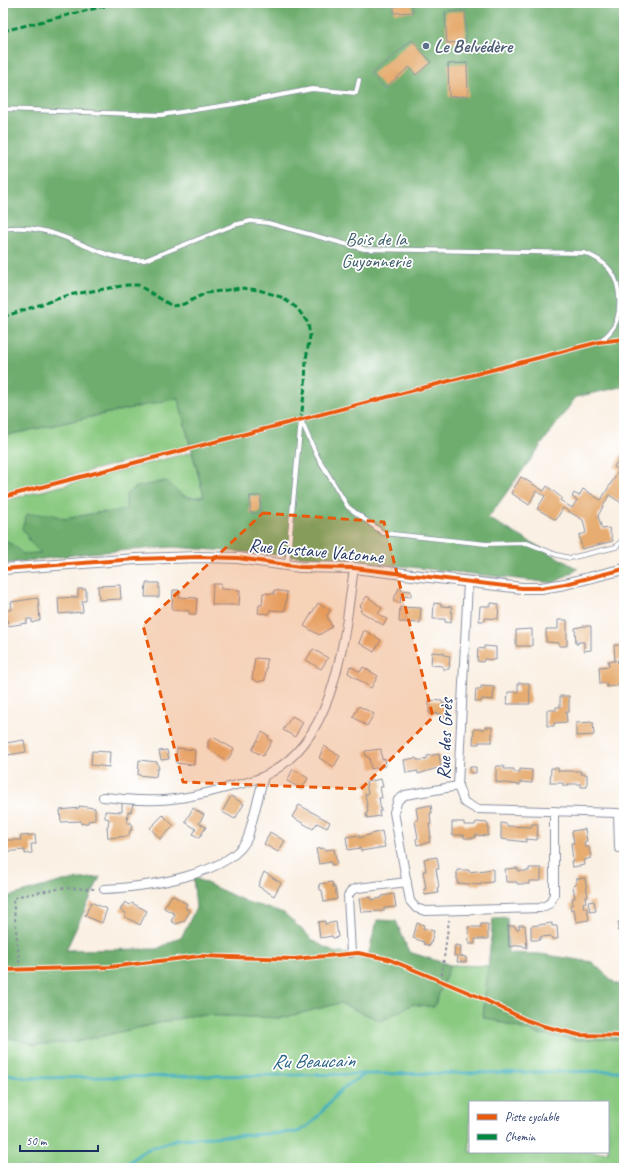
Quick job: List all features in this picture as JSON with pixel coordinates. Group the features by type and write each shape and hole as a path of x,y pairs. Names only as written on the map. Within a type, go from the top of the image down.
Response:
{"street":[{"name":"Rue Gustave Vatonne","path":"3,569 136,558 238,558 287,565 354,568 522,588 541,588 624,569"},
{"path":"103,797 144,801 190,797 264,776 304,746 324,708 336,672 345,633 354,568"},
{"name":"Rue des Grès","path":"468,582 458,786 464,802 476,809 618,813 619,848"},
{"path":"104,889 146,886 178,879 238,853 248,838 264,776"},
{"path":"458,786 405,795 398,800 394,812 410,901 416,908 425,911 540,908 549,904 554,895 554,811"},
{"path":"351,953 348,896 352,890 407,882"}],"lane":[{"path":"3,109 161,115 234,104 312,89 356,93 359,80"},
{"path":"3,229 34,228 49,231 117,257 132,260 145,260 234,225 251,221 268,223 364,249 585,253 601,260 611,271 618,287 619,306 616,323 610,332 599,342 3,497"},
{"path":"301,420 317,456 348,507 383,533 486,544 527,543 557,555 570,558 616,547 624,538"},
{"path":"287,565 301,420"}],"path":[{"path":"20,969 13,899 19,896 63,888 104,889"},
{"path":"441,981 451,910"}],"highlighted area":[{"path":"263,513 384,522 433,717 361,789 183,782 143,625"}],"green space":[{"name":"Bois de la Guyonnerie","path":"3,3 624,3 624,386 576,397 488,518 578,569 554,583 338,559 173,547 89,553 3,564 3,544 7,542 15,546 23,554 41,553 31,543 22,528 27,514 50,514 66,519 126,509 126,494 137,487 166,481 186,497 204,496 178,398 3,436"},
{"path":"178,398 190,445 3,493 3,436"},
{"path":"192,452 204,496 191,497 183,495 166,481 137,487 127,494 127,509 109,514 103,512 66,519 50,514 31,543 41,553 23,554 15,546 3,544 3,501"},
{"path":"100,877 66,950 157,949 182,936 196,908 193,877 247,902 284,913 314,941 333,952 368,956 377,920 396,921 409,952 450,965 434,1007 413,1004 381,1021 340,1003 282,1018 195,1015 80,1041 36,1045 3,1036 3,898 63,881"},
{"path":"507,917 508,953 540,954 592,962 616,984 624,985 624,1039 577,1040 539,1034 483,1017 493,918"},
{"path":"450,965 488,966 483,1017 539,1034 577,1040 624,1039 624,1168 3,1168 3,1036 36,1045 80,1041 195,1015 282,1018 340,1003 381,1021 413,1004 434,1007"}],"building":[{"path":"412,3 413,12 394,13 394,5"},
{"path":"465,11 466,42 447,43 445,12"},
{"path":"412,40 431,62 416,75 409,67 385,88 372,74"},
{"path":"467,63 468,96 449,97 448,64"},
{"path":"624,450 624,471 620,477 624,479 623,504 609,495 598,516 602,529 609,528 613,541 582,549 579,535 586,533 583,520 563,508 556,520 537,509 545,496 536,491 529,505 511,493 521,477 544,491 547,486 562,498 560,500 572,508 577,500 572,497 574,493 579,496 583,489 601,500 619,470 614,467"},
{"path":"250,496 261,496 260,513 250,513"},
{"path":"146,583 159,583 159,597 145,597"},
{"path":"213,584 221,584 221,589 240,590 239,605 212,605"},
{"path":"120,585 121,599 99,600 98,586"},
{"path":"399,588 402,588 401,590 411,591 411,597 401,596 400,603 393,601"},
{"path":"78,589 86,589 86,601 82,601 83,612 59,614 58,598 78,597"},
{"path":"173,590 179,590 179,597 197,598 196,614 189,614 189,611 172,610"},
{"path":"274,590 287,592 285,611 270,610 269,614 258,613 259,605 262,605 263,593 274,594"},
{"path":"367,596 382,608 378,614 387,619 383,625 360,611 362,607 360,606"},
{"path":"38,598 40,620 32,623 32,619 27,619 27,623 8,626 6,610 12,610 11,602"},
{"path":"318,603 330,610 327,616 332,627 319,635 304,626"},
{"path":"434,603 441,604 441,606 452,607 451,623 445,622 445,619 433,619"},
{"path":"491,603 499,604 498,619 485,618 485,621 479,621 480,606 491,606"},
{"path":"400,607 421,608 420,623 399,622"},
{"path":"558,620 567,620 567,646 559,646 559,643 546,642 546,629 558,629"},
{"path":"591,626 591,650 584,651 584,642 578,642 578,644 576,644 575,628"},
{"path":"532,629 532,646 516,646 516,630"},
{"path":"364,630 381,640 374,652 359,643"},
{"path":"614,645 624,645 624,660 617,660 618,663 622,663 624,665 624,685 607,687 606,683 600,684 599,667 609,666 608,661 615,661"},
{"path":"484,646 496,647 496,660 484,659 483,662 477,661 478,648 484,649"},
{"path":"313,649 328,658 321,669 306,660"},
{"path":"432,652 444,653 444,655 450,656 449,669 443,669 443,666 431,665"},
{"path":"255,658 267,659 265,680 258,682 252,679"},
{"path":"350,666 360,672 363,667 378,676 371,688 348,673"},
{"path":"518,683 529,683 530,704 507,704 508,692 518,692"},
{"path":"481,686 494,687 493,700 482,699 481,702 475,701 476,689 481,689"},
{"path":"560,696 569,696 569,712 566,712 567,722 554,723 554,726 547,726 547,710 556,710 556,707 560,707"},
{"path":"429,700 442,701 442,703 447,704 446,717 441,716 441,714 429,713"},
{"path":"359,706 374,714 367,726 353,717"},
{"path":"292,716 303,722 295,737 283,730"},
{"path":"593,722 594,735 576,736 576,723"},
{"path":"485,727 492,727 492,742 479,742 479,744 473,744 474,729 485,729"},
{"path":"262,732 269,736 268,739 272,741 263,756 252,750"},
{"path":"213,737 234,749 227,761 208,748 208,741"},
{"path":"24,740 26,752 8,755 6,743"},
{"path":"324,746 340,756 334,767 319,758"},
{"path":"177,748 195,750 194,765 176,763"},
{"path":"381,749 382,760 385,759 386,766 371,769 369,757 366,757 365,751"},
{"path":"167,750 169,759 161,760 159,751"},
{"path":"92,751 110,752 109,767 91,765"},
{"path":"439,754 441,767 418,774 418,771 406,773 404,760 416,758 417,760 422,760 427,759 427,756"},
{"path":"139,760 157,762 159,769 157,769 156,777 138,775"},
{"path":"496,766 504,766 504,769 514,769 514,772 520,772 520,769 532,770 532,783 520,782 520,785 496,782"},
{"path":"470,767 476,767 476,773 470,773"},
{"path":"551,768 558,768 558,771 581,771 581,774 587,774 587,787 581,787 581,784 569,784 569,786 563,786 563,783 550,783"},
{"path":"293,769 308,778 302,789 287,781"},
{"path":"381,779 383,787 380,787 382,798 379,798 381,811 379,811 380,816 367,818 366,813 368,812 365,794 368,794 366,782"},
{"path":"231,796 244,804 235,819 222,812"},
{"path":"122,803 133,804 131,812 128,812 127,823 131,823 132,830 130,830 129,836 108,838 107,826 109,819 105,818 105,811 122,812"},
{"path":"299,805 330,822 327,828 317,823 313,829 292,817"},
{"path":"431,805 431,824 429,824 431,837 429,837 430,842 417,845 416,839 418,838 415,821 418,820 416,808"},
{"path":"79,806 95,808 95,820 81,824 81,821 61,822 60,810 79,808"},
{"path":"193,808 204,815 199,823 206,827 199,838 193,834 196,829 185,822"},
{"path":"163,815 174,826 160,839 150,828"},
{"path":"452,822 464,822 464,825 475,825 476,822 488,823 488,836 475,835 475,838 464,838 464,835 452,835"},
{"path":"501,823 507,824 507,826 531,827 532,824 538,824 537,840 526,839 526,842 501,839"},
{"path":"585,829 587,841 584,842 585,847 589,847 591,858 584,860 585,865 572,867 571,861 573,861 571,843 574,843 572,831"},
{"path":"382,831 385,847 361,851 360,848 348,850 346,837 359,835 359,838"},
{"path":"270,832 285,841 278,852 264,844"},
{"path":"35,835 36,844 31,844 32,853 25,854 25,850 3,852 3,840 21,840 20,836"},
{"path":"323,848 324,850 334,849 337,864 331,865 331,862 319,864 316,849"},
{"path":"437,857 439,869 436,869 439,887 437,888 438,893 425,895 424,889 426,889 423,871 426,871 424,859"},
{"path":"518,868 518,871 529,871 529,868 541,868 541,881 529,881 529,884 506,882 505,869"},
{"path":"493,869 493,882 481,883 481,885 457,883 457,870 469,870 469,872"},
{"path":"264,872 281,883 274,896 258,886"},
{"path":"585,878 588,897 585,897 586,902 583,903 584,908 587,908 589,920 576,922 574,909 571,910 570,905 573,904 572,898 575,898 573,886 576,885 576,879"},
{"path":"332,882 333,887 335,887 337,899 324,902 322,890 320,890 319,884"},
{"path":"394,894 396,907 384,908 384,911 361,912 359,899 371,897 371,900"},
{"path":"172,895 187,904 185,908 190,911 184,921 176,924 171,921 175,914 164,908"},
{"path":"594,901 596,911 590,912 588,902"},
{"path":"91,902 107,909 102,923 85,916"},
{"path":"125,902 130,905 132,903 147,911 140,925 124,916 126,913 120,910"},
{"path":"624,920 624,935 617,930 619,928 618,922"},
{"path":"325,921 325,924 336,922 338,937 333,938 332,936 320,938 318,922"},
{"path":"417,923 424,925 423,928 434,931 430,946 413,938"},
{"path":"552,923 552,926 557,926 558,939 552,939 551,936 540,937 540,940 531,940 531,926"},
{"path":"481,924 488,924 488,939 475,939 475,944 469,944 468,927 481,927"},
{"path":"519,925 525,925 527,948 521,945 509,947 508,926 515,926 516,929 519,929"},
{"path":"455,945 461,946 460,956 466,957 466,962 457,962 458,956 454,956"}],"waterway":[{"name":"Ru Beaucain","path":"3,1073 27,1078 624,1071"},
{"path":"123,1168 143,1151 177,1139 298,1132 315,1120 342,1089 366,1074"}],"marked path":[{"path":"3,31 117,3"},
{"path":"3,317 69,295 127,285 138,285 172,306 184,304 206,293 241,288 259,290 281,297 297,308 308,323 310,336 306,359 301,420"}],"cycle path":[{"path":"3,497 599,342 624,339"},
{"path":"3,569 136,559 200,557 238,558 300,567 354,568 522,588 541,588 565,584 624,569"},
{"path":"3,970 110,967 200,956 294,959 358,953 388,959 477,996 526,1020 543,1026 579,1035 624,1036"}],"place":[{"name":"Le Belvédère","path":"426,46"}]}
